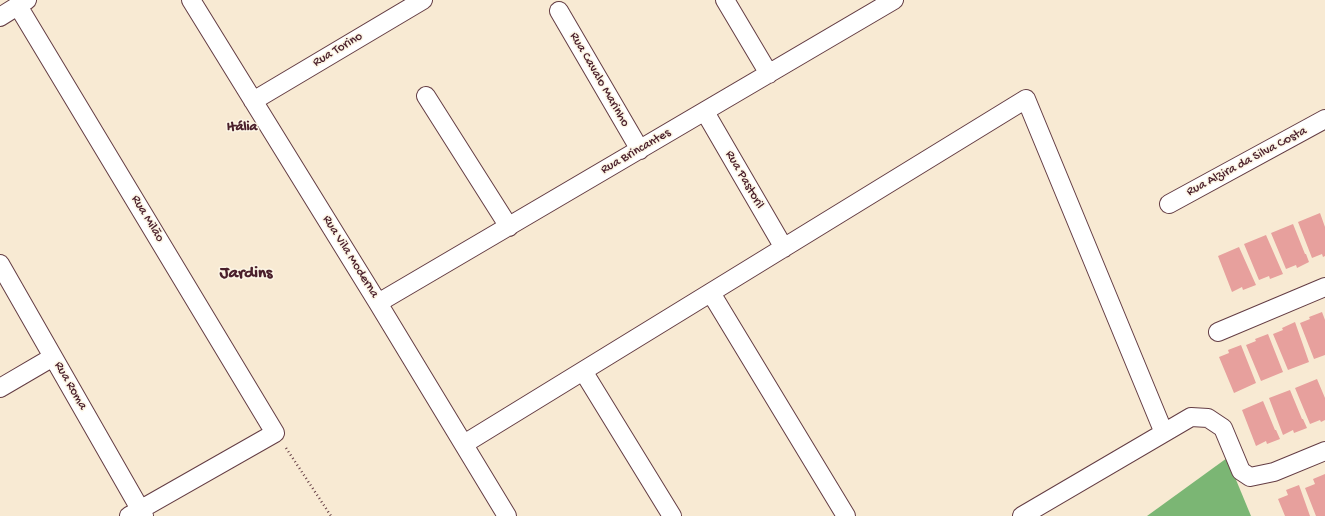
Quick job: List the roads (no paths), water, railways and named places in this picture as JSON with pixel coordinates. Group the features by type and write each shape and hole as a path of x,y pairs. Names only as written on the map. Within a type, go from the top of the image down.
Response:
{"street":[{"name":"Rua Vila Moderna","path":"191,0 378,303 507,516"},
{"name":"Rua Torino","path":"253,100 423,0"},
{"path":"725,0 769,74"},
{"name":"Rua Brincantes","path":"378,303 894,0"},
{"path":"0,17 23,3"},
{"name":"Rua Milão","path":"23,3 275,433 137,514"},
{"name":"Rua Cavalo Marinho","path":"559,11 640,150"},
{"path":"426,96 509,227"},
{"path":"464,444 1026,99 1164,433"},
{"name":"Rua Pastoril","path":"705,112 784,248"},
{"name":"Rua Alzira da Silva Costa","path":"1168,204 1325,119"},
{"name":"Rua Roma","path":"0,264 53,357 137,514"},
{"path":"1218,332 1325,287"},
{"path":"711,293 846,516"},
{"path":"0,388 53,357"},
{"path":"583,371 672,516"},
{"path":"1022,516 1191,417 1208,418 1223,428 1241,471 1250,477 1274,472 1325,451"}],"district":[{"name":"Itália","path":"242,128"},
{"name":"Jardins","path":"246,274"}]}
